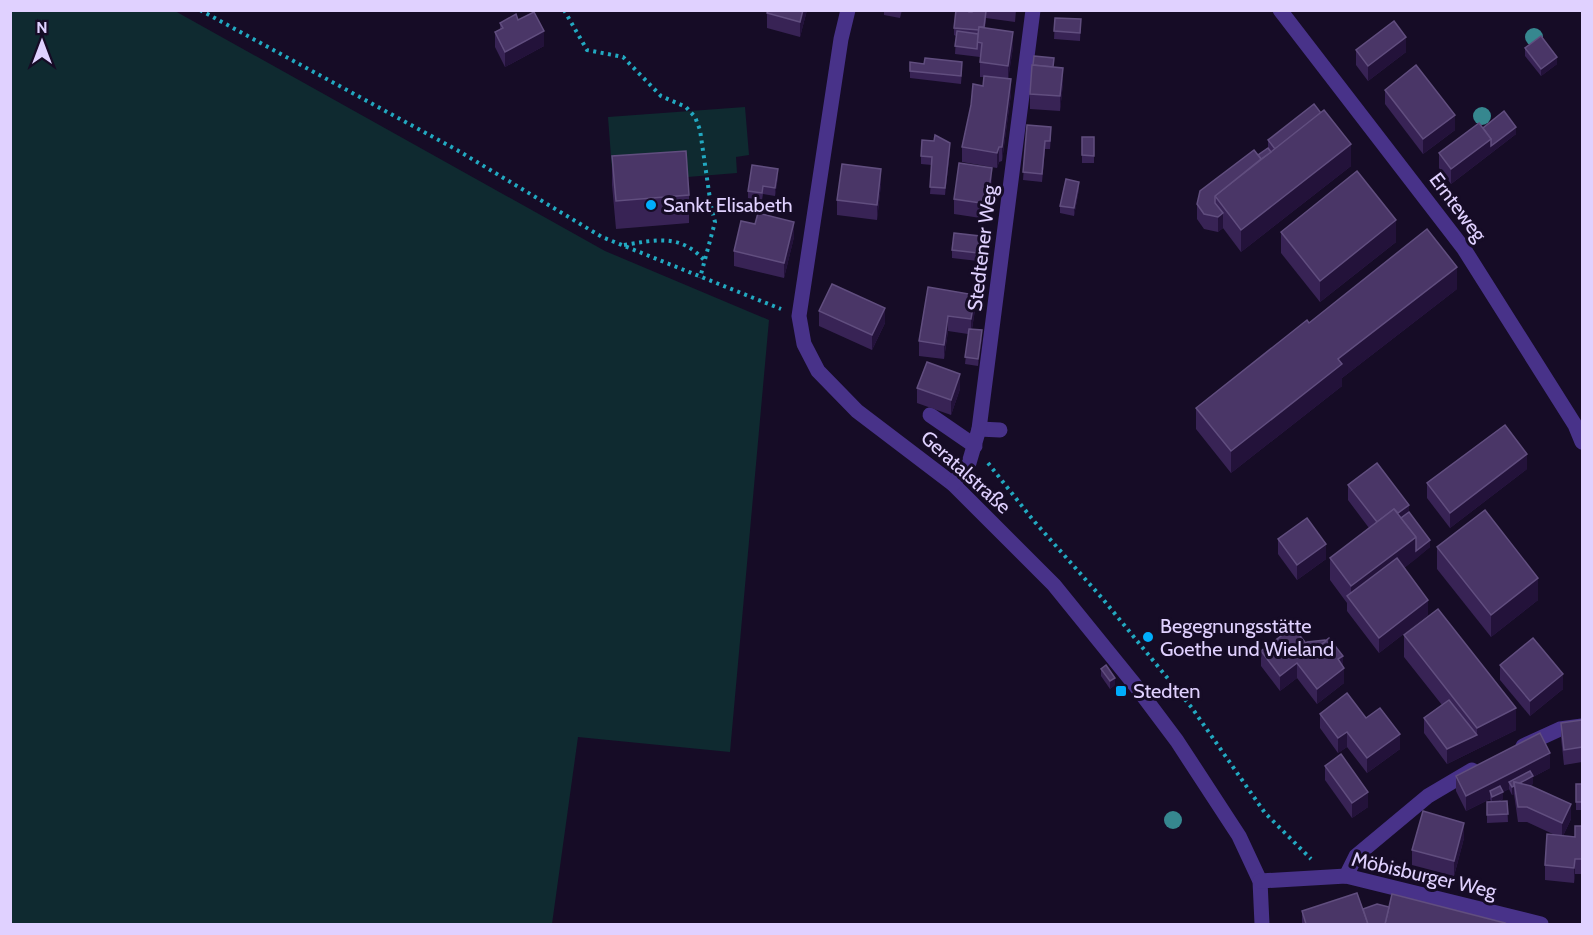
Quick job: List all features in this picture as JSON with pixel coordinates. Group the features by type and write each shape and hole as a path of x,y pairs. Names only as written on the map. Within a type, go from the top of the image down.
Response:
{"street":[{"name":"Geratalstraße","path":"848,10 839,49 799,316 804,344 818,371 857,411 953,484 1054,585 1130,677 1177,741 1239,836 1260,881 1262,924"},
{"name":"Stedtener Weg","path":"953,484 969,463 979,429 1033,10"},
{"name":"Ernteweg","path":"1280,10 1464,249 1575,425 1582,442"},
{"path":"930,415 975,446"},
{"path":"979,429 1000,430"},
{"path":"1507,753 1560,729 1582,726"},
{"path":"1346,876 1356,856 1428,796 1486,762"},
{"name":"Möbisburger Weg","path":"1260,881 1346,876 1541,924"}],"path":[{"path":"200,10 457,150 602,237 799,316"},
{"path":"564,10 587,50 623,57 661,96 686,107 695,117 700,130 715,222 700,278"},
{"path":"688,202 711,206"},
{"path":"623,245 648,241 678,241 690,246 705,261"},
{"path":"975,446 1033,520 1089,583 1192,708 1264,813 1328,876"}],"green space":[{"path":"10,11 175,11 605,251 769,320 730,752 578,737 552,924 11,924"},
{"path":"745,107 749,155 736,157 737,173 613,183 608,117"}],"building":[{"path":"768,10 803,10 800,22 767,13"},
{"path":"956,10 986,11 984,27 979,27 979,30 954,28"},
{"path":"534,12 544,31 505,52 495,32 503,28 500,23 516,14 518,20"},
{"path":"1055,18 1081,19 1080,33 1054,31"},
{"path":"1394,21 1406,37 1368,66 1356,50"},
{"path":"979,27 1013,32 1008,66 980,62 982,43 977,42"},
{"path":"957,31 978,34 977,49 955,46"},
{"path":"1541,36 1557,57 1541,69 1525,48"},
{"path":"1034,56 1054,58 1053,67 1033,65"},
{"path":"925,58 962,62 961,76 910,71 910,62 924,64"},
{"path":"1032,65 1063,68 1060,96 1030,94"},
{"path":"1416,65 1455,115 1423,139 1385,90"},
{"path":"984,76 1011,79 1002,147 999,147 997,153 962,147 973,84 983,86"},
{"path":"1314,104 1321,113 1275,149 1268,140"},
{"path":"1324,110 1351,144 1241,230 1215,196"},
{"path":"1504,111 1516,127 1491,146 1491,139 1483,128"},
{"path":"1479,123 1491,139 1451,169 1439,153"},
{"path":"1027,125 1051,127 1050,141 1045,141 1042,174 1023,172"},
{"path":"935,135 950,143 945,188 930,187 932,157 921,156 922,140 934,141"},
{"path":"1082,137 1094,137 1094,156 1082,155"},
{"path":"1268,148 1271,152 1261,159 1258,155"},
{"path":"1254,150 1261,159 1215,196 1215,203 1223,213 1218,217 1204,214 1197,204 1200,191"},
{"path":"686,151 689,195 616,201 612,156"},
{"path":"959,163 992,168 987,204 954,199"},
{"path":"842,164 881,169 877,205 837,200"},
{"path":"752,165 778,169 775,188 763,186 762,193 748,191"},
{"path":"1357,171 1396,220 1320,281 1281,232"},
{"path":"1066,179 1079,182 1074,208 1060,206"},
{"path":"758,213 794,222 784,263 734,251 741,221 755,224"},
{"path":"1427,229 1457,267 1338,359 1342,364 1231,451 1196,408 1307,320 1309,323"},
{"path":"954,233 980,236 978,253 952,250"},
{"path":"832,284 885,308 872,335 819,311"},
{"path":"928,287 975,295 971,319 948,316 944,345 919,341"},
{"path":"969,329 982,330 978,359 965,357"},
{"path":"927,362 960,374 951,400 917,388"},
{"path":"1505,425 1527,454 1450,513 1427,483"},
{"path":"1377,463 1409,505 1398,513 1394,509 1377,522 1348,485"},
{"path":"1394,509 1416,537 1351,586 1330,558"},
{"path":"1485,510 1538,578 1491,615 1437,547"},
{"path":"1409,512 1430,540 1416,551 1416,537 1401,518"},
{"path":"1307,518 1326,544 1297,565 1278,539"},
{"path":"1397,558 1428,600 1379,638 1347,596"},
{"path":"1438,609 1516,708 1477,728 1404,635"},
{"path":"1293,627 1312,651 1329,638 1343,656 1338,659 1344,668 1317,689 1297,663 1280,676 1261,651"},
{"path":"1533,638 1563,674 1530,701 1500,665"},
{"path":"1325,640 1312,651 1306,643 1307,642"},
{"path":"1106,665 1115,678 1110,681 1101,669"},
{"path":"1347,693 1366,718 1380,708 1400,734 1367,758 1347,732 1338,738 1320,714"},
{"path":"1449,700 1477,735 1447,749 1424,718"},
{"path":"1582,720 1582,747 1564,750 1561,723"},
{"path":"1540,733 1550,753 1466,796 1456,776"},
{"path":"1341,754 1368,792 1352,803 1325,766"},
{"path":"1530,771 1533,776 1520,783 1514,782 1512,787 1509,782"},
{"path":"1514,782 1531,786 1571,804 1562,823 1527,807 1518,807"},
{"path":"1576,784 1582,784 1582,802 1576,802"},
{"path":"1500,786 1503,792 1492,797 1490,791"},
{"path":"1507,801 1508,814 1487,815 1487,802"},
{"path":"1423,811 1464,823 1454,861 1412,850"},
{"path":"1575,826 1582,826 1582,859 1575,859 1574,868 1545,865 1547,834 1575,837"},
{"path":"1357,893 1368,924 1306,924 1302,911"},
{"path":"1392,894 1505,923 1385,924"},
{"path":"1377,904 1389,907 1385,924 1368,924 1363,909"}],"place":[{"name":"Sankt Elisabeth","path":"651,205"},
{"name":"Begegnungsstätte Goethe und Wieland","path":"1148,637"},
{"name":"Stedten","path":"1121,691"}]}
